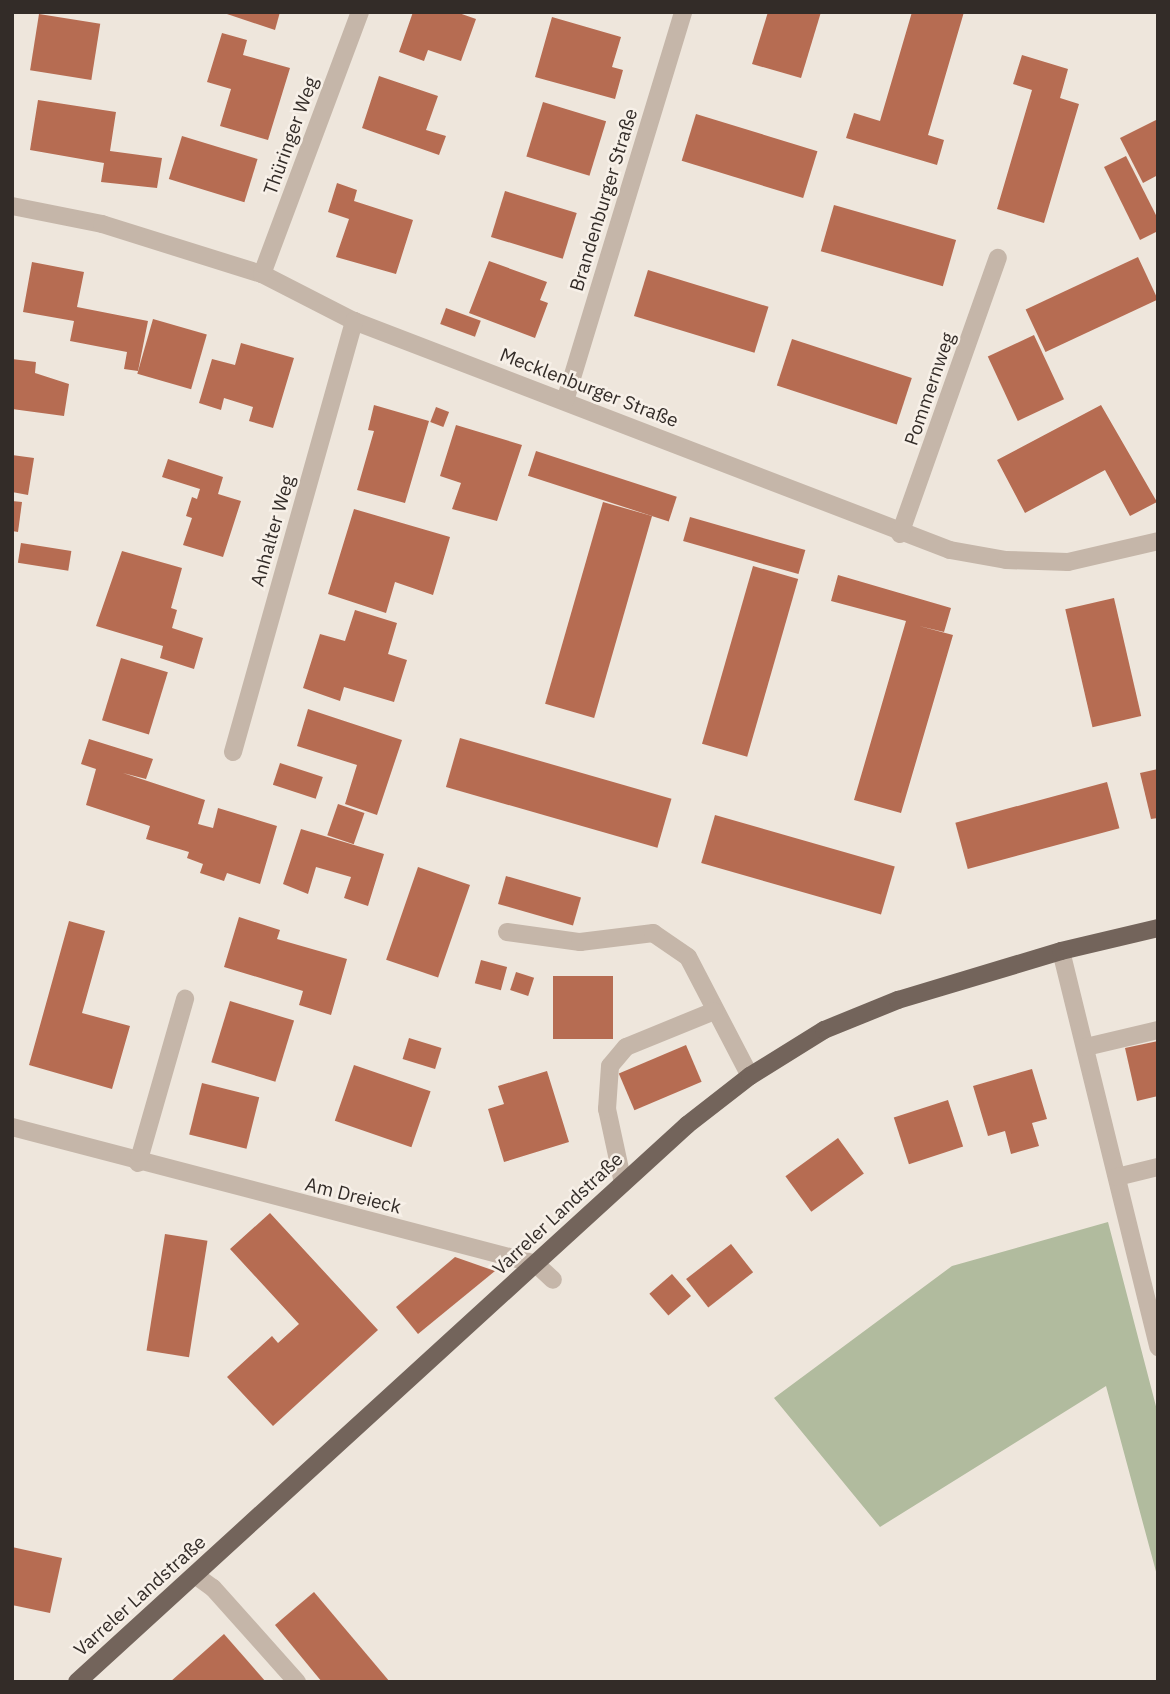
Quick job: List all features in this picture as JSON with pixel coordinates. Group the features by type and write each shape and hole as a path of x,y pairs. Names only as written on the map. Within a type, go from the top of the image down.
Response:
{"main road":[{"name":"Varreler Landstraße","path":"77,1682 687,1125 750,1076 824,1030 859,1015 1061,951 1158,928"}],"street":[{"name":"Thüringer Weg","path":"262,274 360,12"},
{"name":"Brandenburger Straße","path":"565,401 683,12"},
{"name":"Mecklenburger Straße","path":"12,206 102,224 262,274 354,321 565,401 900,534 1006,561 1069,562 1158,541"},
{"name":"Pommernweg","path":"900,534 998,258"},
{"name":"Anhalter Weg","path":"233,752 354,321"},
{"path":"507,932 580,942 653,933 688,957 714,1012 750,1076"},
{"path":"1061,951 1158,1347"},
{"path":"138,1163 186,999"},
{"path":"623,1183 607,1109 610,1066 626,1047 714,1012"},
{"path":"1086,1047 1158,1030"},
{"name":"Am Dreieck","path":"12,1127 138,1163 536,1264 553,1280"},
{"path":"1117,1177 1158,1167"},
{"path":"195,1575 213,1588 297,1682"}],"green space":[{"path":"1108,1222 1158,1414 1158,1579 1106,1386 880,1527 774,1398 952,1266"}],"building":[{"path":"221,12 280,12 275,30"},
{"path":"413,12 456,12 476,19 461,61 428,50 424,61 399,52"},
{"path":"768,12 821,12 801,78 752,64"},
{"path":"912,12 964,12 928,135 944,140 937,165 846,138 854,113 880,121"},
{"path":"39,14 100,24 91,80 30,70"},
{"path":"552,17 621,37 612,67 623,70 615,99 535,77"},
{"path":"222,33 247,40 243,55 290,68 268,140 220,126 231,89 207,82"},
{"path":"1022,55 1068,69 1060,98 1079,104 1044,223 997,209 1032,90 1013,84"},
{"path":"379,76 438,96 426,130 446,136 439,155 362,128"},
{"path":"38,100 116,112 110,151 162,158 157,188 101,182 104,163 30,150"},
{"path":"543,102 606,121 589,176 526,157"},
{"path":"696,114 817,151 803,198 682,161"},
{"path":"1158,119 1158,175 1143,183 1120,138"},
{"path":"182,136 258,159 244,202 169,179"},
{"path":"1126,156 1158,219 1158,231 1140,240 1104,167"},
{"path":"337,183 357,190 354,201 413,220 396,274 336,257 349,219 328,212"},
{"path":"505,191 577,213 563,259 491,237"},
{"path":"834,205 956,240 943,286 821,251"},
{"path":"1138,257 1158,300 1045,352 1026,309"},
{"path":"489,261 547,282 540,300 548,303 535,338 469,313"},
{"path":"32,262 84,272 77,307 148,321 138,371 124,369 127,352 70,341 74,321 23,312"},
{"path":"648,270 768,307 754,353 634,316"},
{"path":"446,308 481,321 475,337 440,324"},
{"path":"153,319 207,334 191,389 137,374"},
{"path":"1034,335 1064,399 1018,421 988,357"},
{"path":"792,339 912,378 897,425 777,386"},
{"path":"241,343 294,358 273,428 249,421 253,407 224,398 221,410 199,403 212,359 235,365"},
{"path":"12,359 36,362 35,373 69,384 64,416 12,409"},
{"path":"374,405 429,421 405,503 357,490 374,431 368,430"},
{"path":"1101,405 1157,502 1130,516 1105,470 1025,513 997,460"},
{"path":"436,407 449,412 443,427 430,422"},
{"path":"456,425 522,445 497,521 452,509 461,483 440,476"},
{"path":"536,451 677,497 669,521 528,476"},
{"path":"12,455 34,458 28,495 12,492"},
{"path":"168,459 223,477 218,494 241,501 223,557 183,545 192,518 186,516 192,497 197,499 200,489 162,477"},
{"path":"12,501 22,502 18,532 12,531"},
{"path":"603,502 652,516 594,718 545,704"},
{"path":"354,509 450,537 433,595 395,582 386,613 328,594"},
{"path":"690,517 805,550 798,574 683,541"},
{"path":"21,543 71,551 68,571 18,563"},
{"path":"122,551 182,568 171,608 177,610 172,628 203,638 194,669 160,658 163,646 96,626"},
{"path":"753,566 798,579 747,757 702,744"},
{"path":"838,575 951,608 944,632 919,626 953,635 901,813 854,800 906,621 831,601"},
{"path":"1114,598 1141,716 1093,727 1065,609"},
{"path":"355,610 397,623 388,654 407,660 394,702 344,687 340,701 303,688 320,634 345,641"},
{"path":"121,658 168,672 149,734 102,720"},
{"path":"308,709 402,740 377,815 345,804 357,765 297,746"},
{"path":"460,738 671,799 657,848 446,787"},
{"path":"89,739 153,759 146,779 123,773 205,800 198,824 213,828 218,808 277,826 260,884 227,873 224,881 200,873 203,864 187,858 189,852 146,839 150,826 86,805 96,769 81,764"},
{"path":"280,763 323,777 316,799 273,785"},
{"path":"1158,769 1158,818 1151,819 1140,773"},
{"path":"1107,782 1119,828 968,869 955,823"},
{"path":"338,804 364,813 354,844 327,835"},
{"path":"715,815 895,867 881,915 701,863"},
{"path":"301,829 384,854 368,906 344,898 351,877 316,867 308,894 283,884"},
{"path":"418,867 470,885 438,978 386,960"},
{"path":"506,876 581,897 573,925 498,904"},
{"path":"239,917 280,930 277,939 347,959 331,1015 299,1005 303,991 224,967"},
{"path":"69,921 105,931 82,1013 130,1026 112,1089 29,1065"},
{"path":"481,960 507,967 501,990 475,983"},
{"path":"516,972 534,978 528,996 510,990"},
{"path":"553,976 613,976 613,1039 553,1039"},
{"path":"230,1001 294,1021 275,1082 211,1062"},
{"path":"409,1038 442,1048 435,1069 403,1059"},
{"path":"1158,1041 1158,1096 1137,1101 1125,1048"},
{"path":"686,1045 702,1082 634,1110 619,1074"},
{"path":"354,1065 431,1091 411,1147 335,1121"},
{"path":"1032,1069 1047,1119 1032,1123 1039,1146 1011,1154 1005,1131 988,1136 973,1086"},
{"path":"547,1071 569,1142 504,1162 488,1109 504,1104 498,1086"},
{"path":"202,1083 259,1097 246,1149 189,1134"},
{"path":"948,1100 963,1147 909,1164 894,1118"},
{"path":"838,1138 864,1174 811,1212 785,1176"},
{"path":"270,1213 378,1330 273,1426 227,1377 272,1336 278,1343 299,1324 230,1249"},
{"path":"165,1234 207,1241 189,1357 147,1351"},
{"path":"731,1244 753,1272 708,1307 686,1279"},
{"path":"455,1257 495,1271 418,1334 396,1307"},
{"path":"672,1274 691,1296 668,1316 649,1294"},
{"path":"12,1547 62,1558 50,1613 12,1605"},
{"path":"314,1592 390,1682 322,1682 275,1625"},
{"path":"224,1634 266,1682 170,1682"}]}
